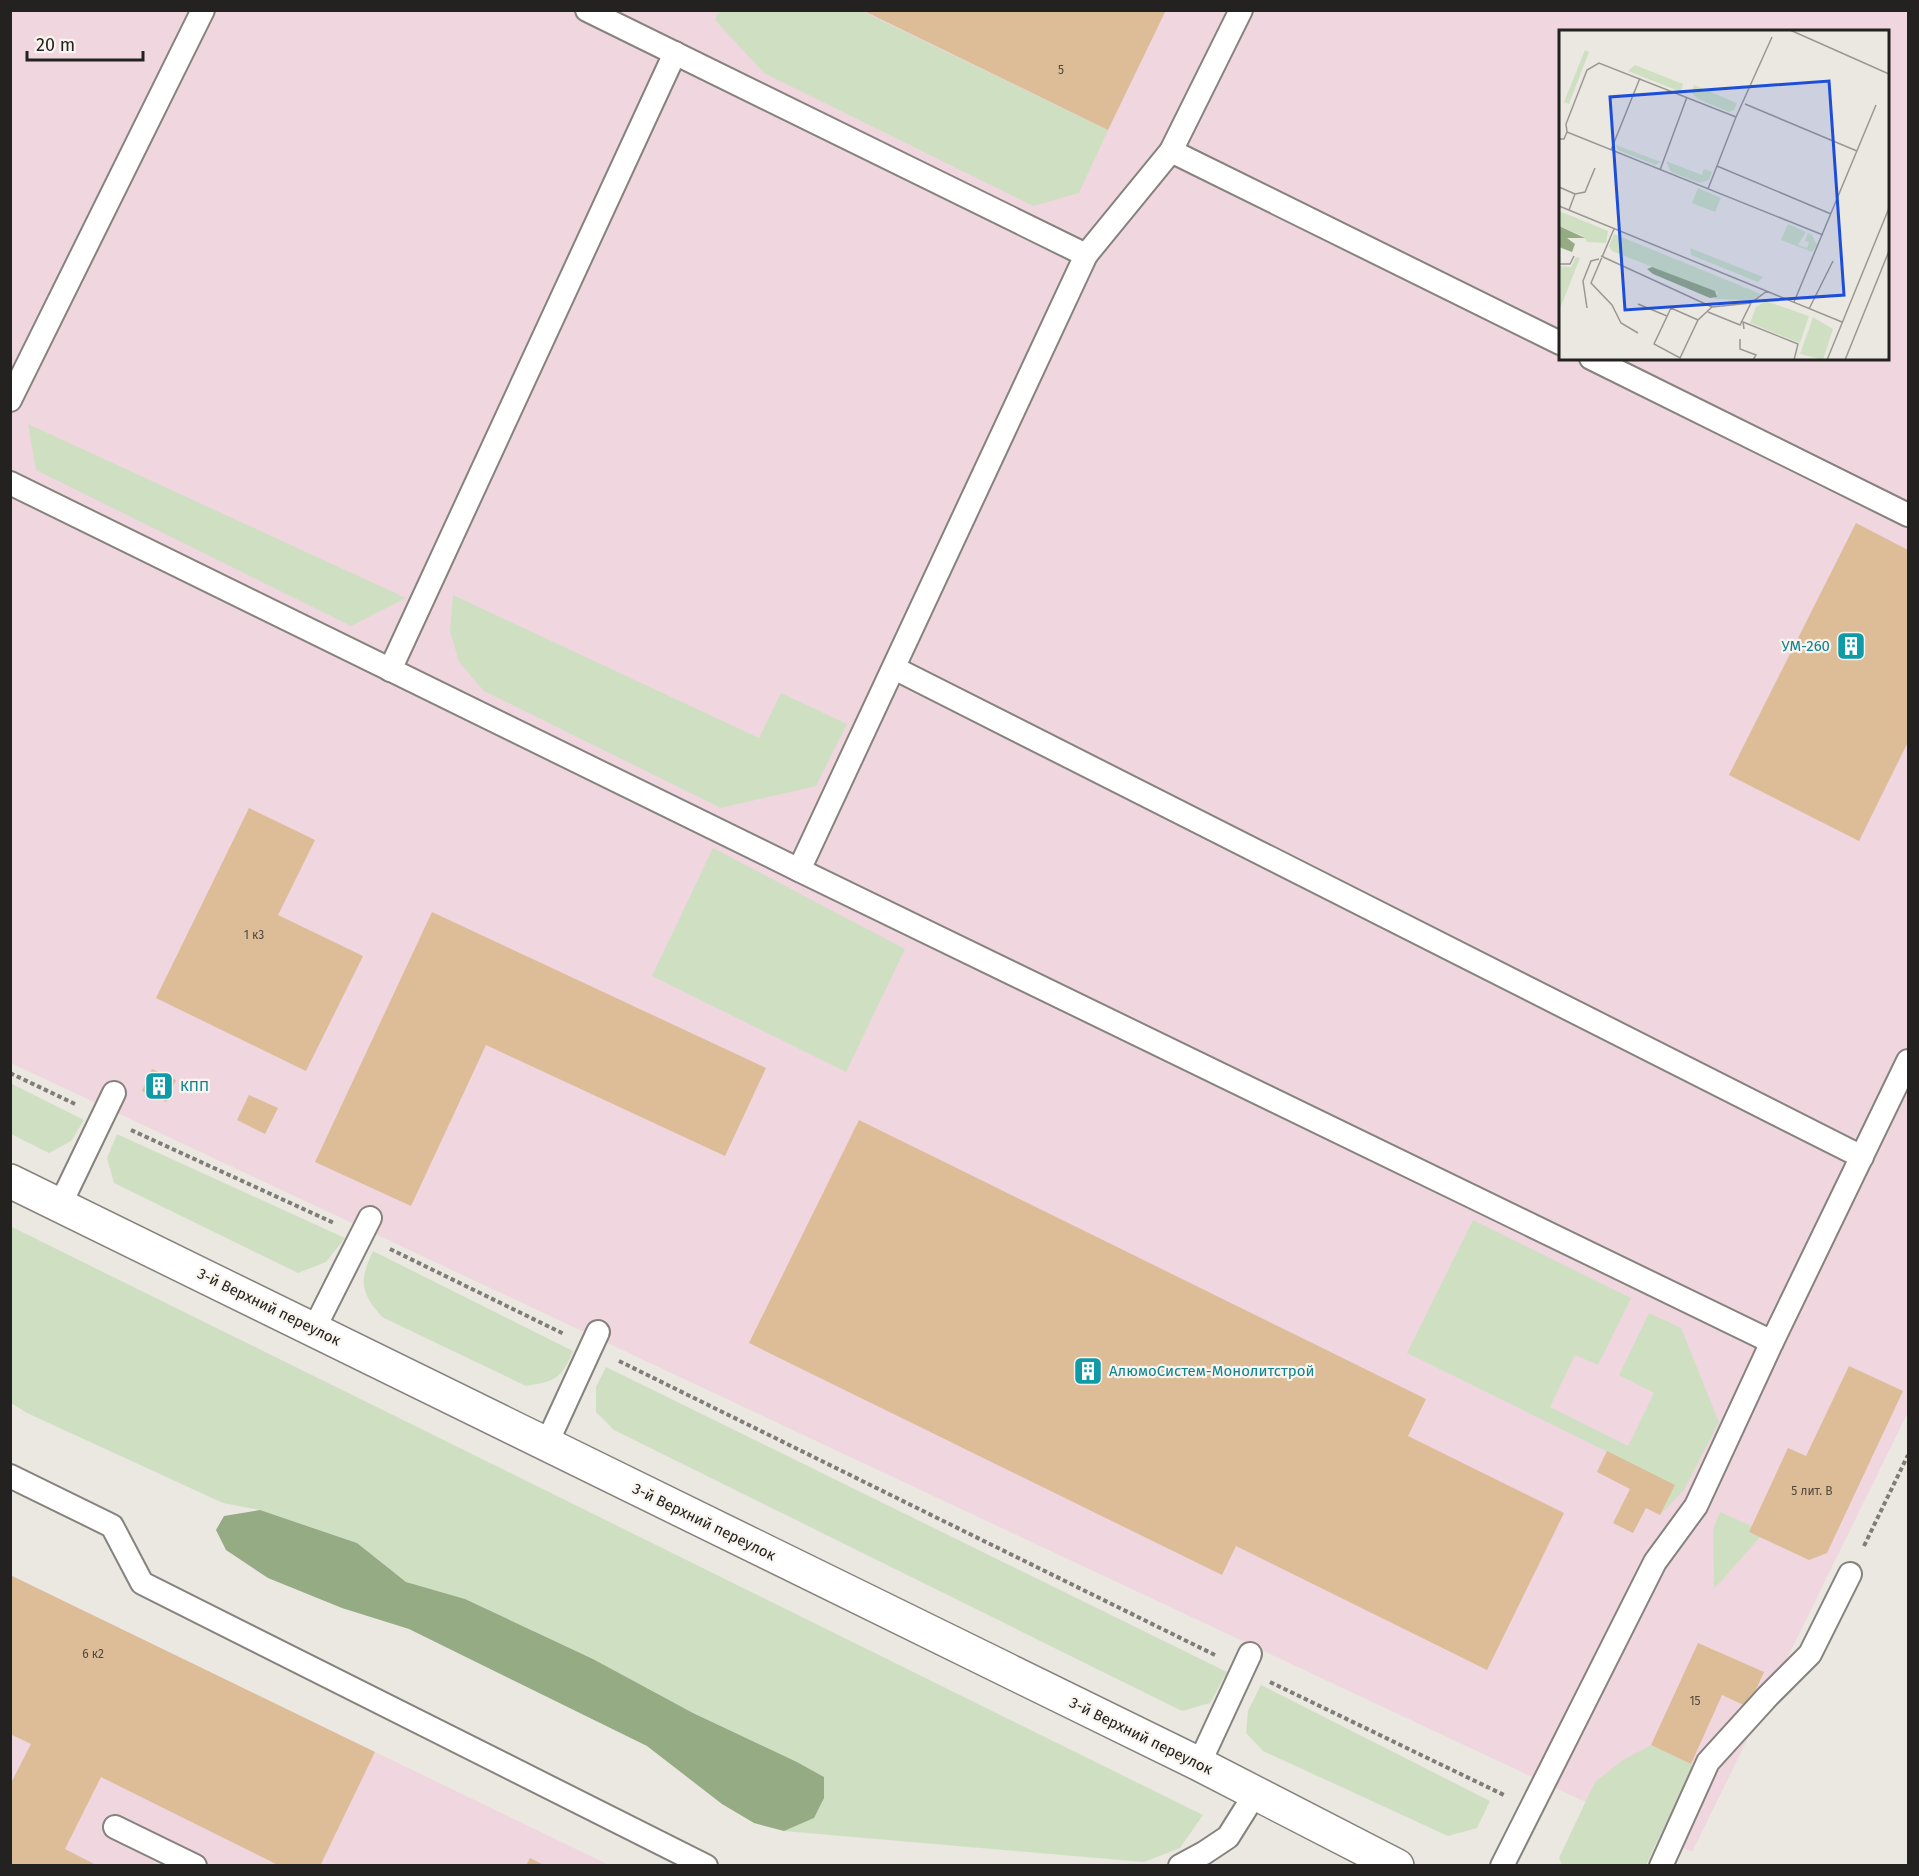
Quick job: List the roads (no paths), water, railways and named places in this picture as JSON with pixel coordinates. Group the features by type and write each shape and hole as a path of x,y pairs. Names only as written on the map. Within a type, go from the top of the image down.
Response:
{"street":[{"name":"3-й Верхний переулок","path":"10,1181 1199,1764 1397,1866"}],"lane":[{"path":"10,400 202,10"},
{"path":"587,10 1086,255"},
{"path":"799,870 1086,255 1171,151 1241,10"},
{"path":"390,670 675,53"},
{"path":"1171,151 1559,343"},
{"path":"1595,360 1908,515"},
{"path":"10,483 799,870 1772,1342"},
{"path":"894,668 1862,1157"},
{"path":"1502,1866 1654,1563 1696,1506 1772,1342 1908,1061"},
{"path":"60,1205 114,1093"},
{"path":"314,1329 366,1227"},
{"path":"546,1445 594,1339"},
{"path":"10,1476 112,1526 142,1582 706,1866"},
{"path":"1661,1866 1708,1762 1810,1654 1850,1574"},
{"path":"1199,1764 1247,1661"},
{"path":"1180,1866 1204,1854 1228,1837 1255,1794"},
{"path":"115,1827 195,1866"}],"place":[{"name":"УМ-260","path":"1851,646"},
{"name":"КПП","path":"159,1086"},
{"name":"АлюмоСистем-Монолитстрой","path":"1088,1371"}]}
